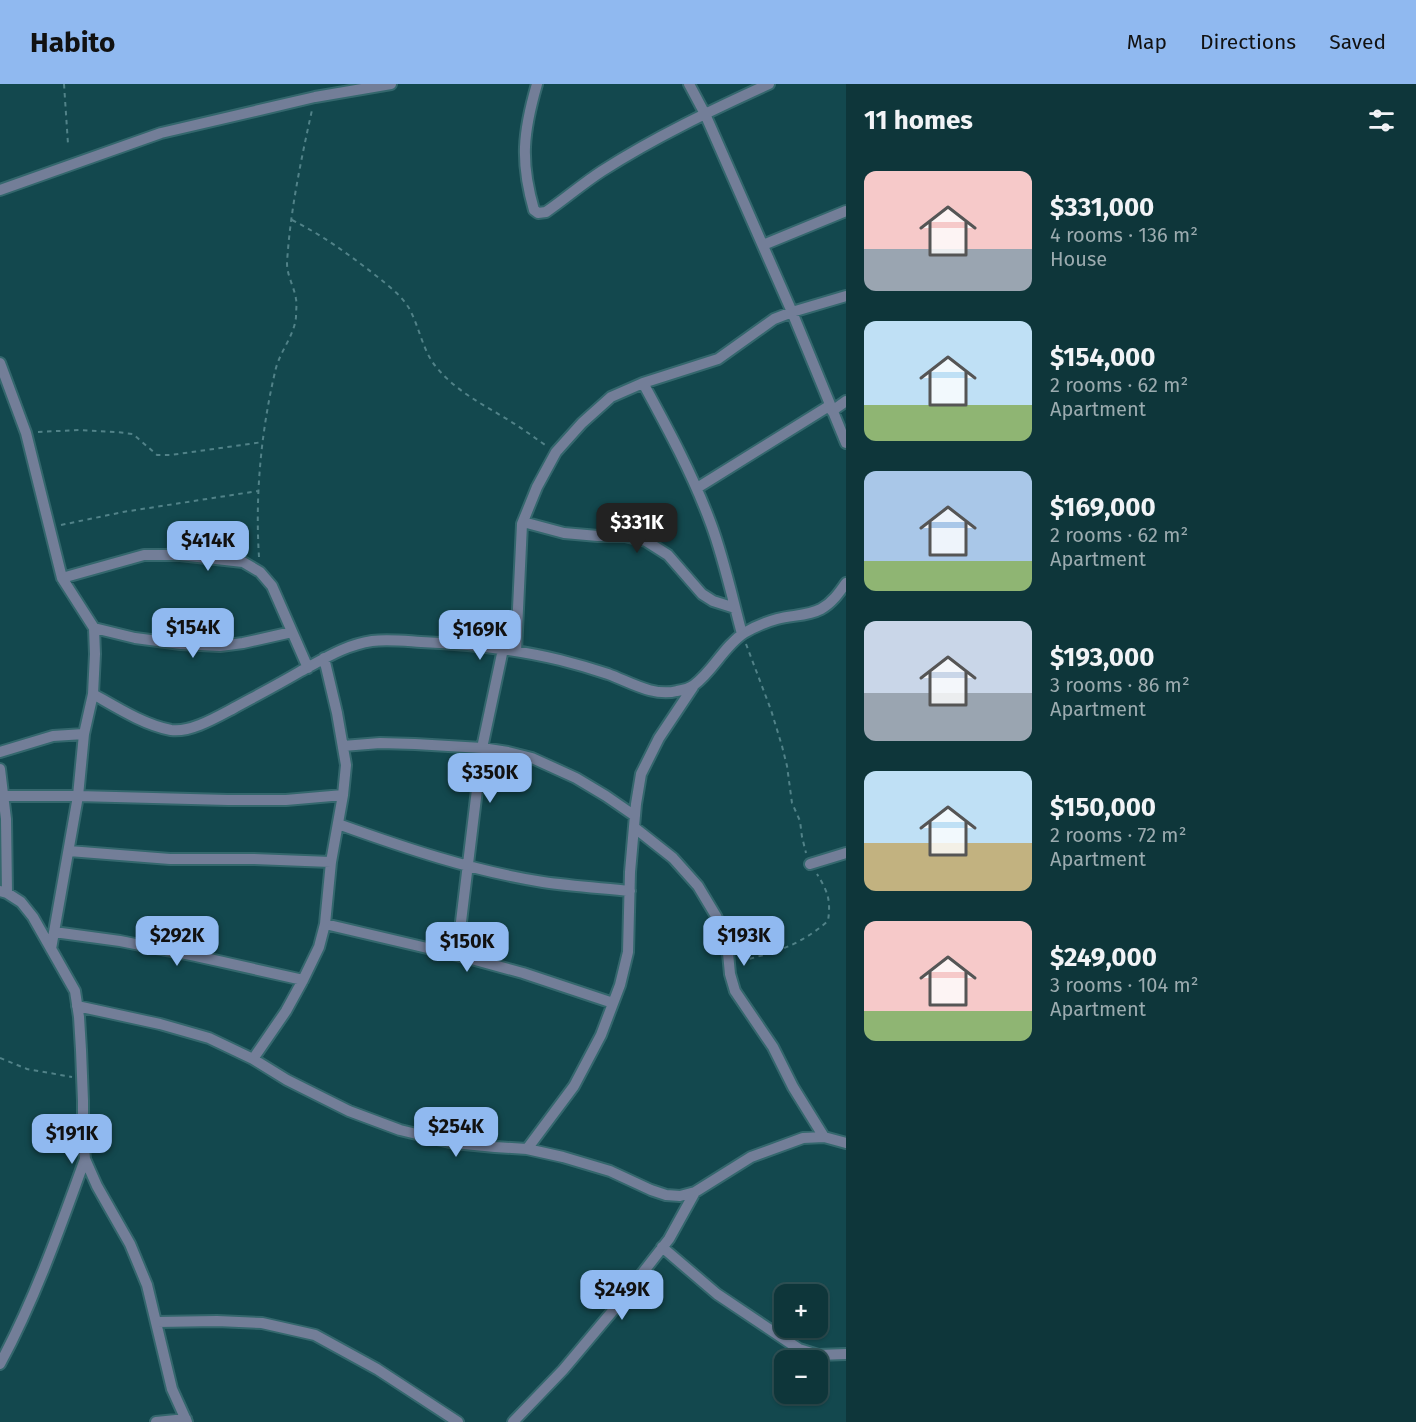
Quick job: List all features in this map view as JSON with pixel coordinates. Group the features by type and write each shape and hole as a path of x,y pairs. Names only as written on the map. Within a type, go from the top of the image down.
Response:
{"street":[{"path":"0,190 161,134 315,97 391,84"},
{"path":"537,84 528,115 524,150 526,182 534,210 538,213 546,212 601,172 705,114 769,84"},
{"path":"689,84 705,114 763,245 846,443"},
{"path":"763,245 846,211"},
{"path":"516,651 522,524 537,487 556,452 582,423 611,397 643,383 718,358 774,319 846,296"},
{"path":"0,363 26,433 62,578 94,628 93,694 84,734 78,796 51,949"},
{"path":"643,383 697,488 711,525 742,634"},
{"path":"697,488 846,401"},
{"path":"523,522 564,532 625,536 645,541 668,555 702,594 713,601 735,608"},
{"path":"62,578 144,555 180,555 243,562 260,572 272,586 308,668"},
{"path":"527,1149 574,1086 601,1035 620,985 628,952 630,872 636,804 641,774 659,738 693,687 742,634 759,625 821,609 835,598 846,583"},
{"path":"94,628 135,638 220,646 292,632"},
{"path":"93,694 128,714 154,724 172,730 188,729 217,717 346,647 372,641 440,643 503,649 562,660 657,692 675,692 693,687"},
{"path":"458,955 482,748 503,649"},
{"path":"254,1059 286,1011 303,980 319,947 325,924 331,862 346,765 337,712 324,658"},
{"path":"0,752 53,736 84,734"},
{"path":"343,746 380,743 415,744 508,752 532,758 576,778 635,816"},
{"path":"0,769 6,819 4,892 21,902 33,917 75,991 82,1078 85,1159 97,1186 130,1244 147,1285 172,1389 186,1420 156,1422"},
{"path":"4,796 286,800 343,795"},
{"path":"338,824 467,866 543,882 630,891"},
{"path":"635,828 673,858 698,886 716,916 724,935 735,991 773,1047 793,1087 824,1137"},
{"path":"69,851 170,859 331,862"},
{"path":"810,864 846,853"},
{"path":"325,924 458,955 523,973 613,1003"},
{"path":"54,932 120,941 303,980"},
{"path":"77,1006 160,1024 209,1038 254,1059 287,1080 349,1111 400,1130 454,1143 527,1149 563,1157 610,1171 666,1195 681,1196 695,1192 751,1157 803,1138 824,1137 846,1143"},
{"path":"0,1364 19,1328 37,1285 85,1159"},
{"path":"513,1422 563,1370 616,1307 669,1239 695,1192"},
{"path":"662,1247 717,1294 799,1349 818,1355 846,1354"},
{"path":"157,1322 262,1323 315,1335 376,1369 458,1422"}],"path":[{"path":"64,84 68,144"},
{"path":"260,572 258,490 263,442 270,390 277,363 294,328 296,315 296,299 287,266 302,154 315,97"},
{"path":"292,220 317,232 395,292 410,309 435,367 452,384 556,452"},
{"path":"26,433 79,430 133,434 157,455 263,442"},
{"path":"49,527 258,490"},
{"path":"729,964 790,947 813,934 828,921 830,906 827,893 810,864 800,821 792,803 782,746 742,634"},
{"path":"0,1058 27,1069 82,1078"}]}
